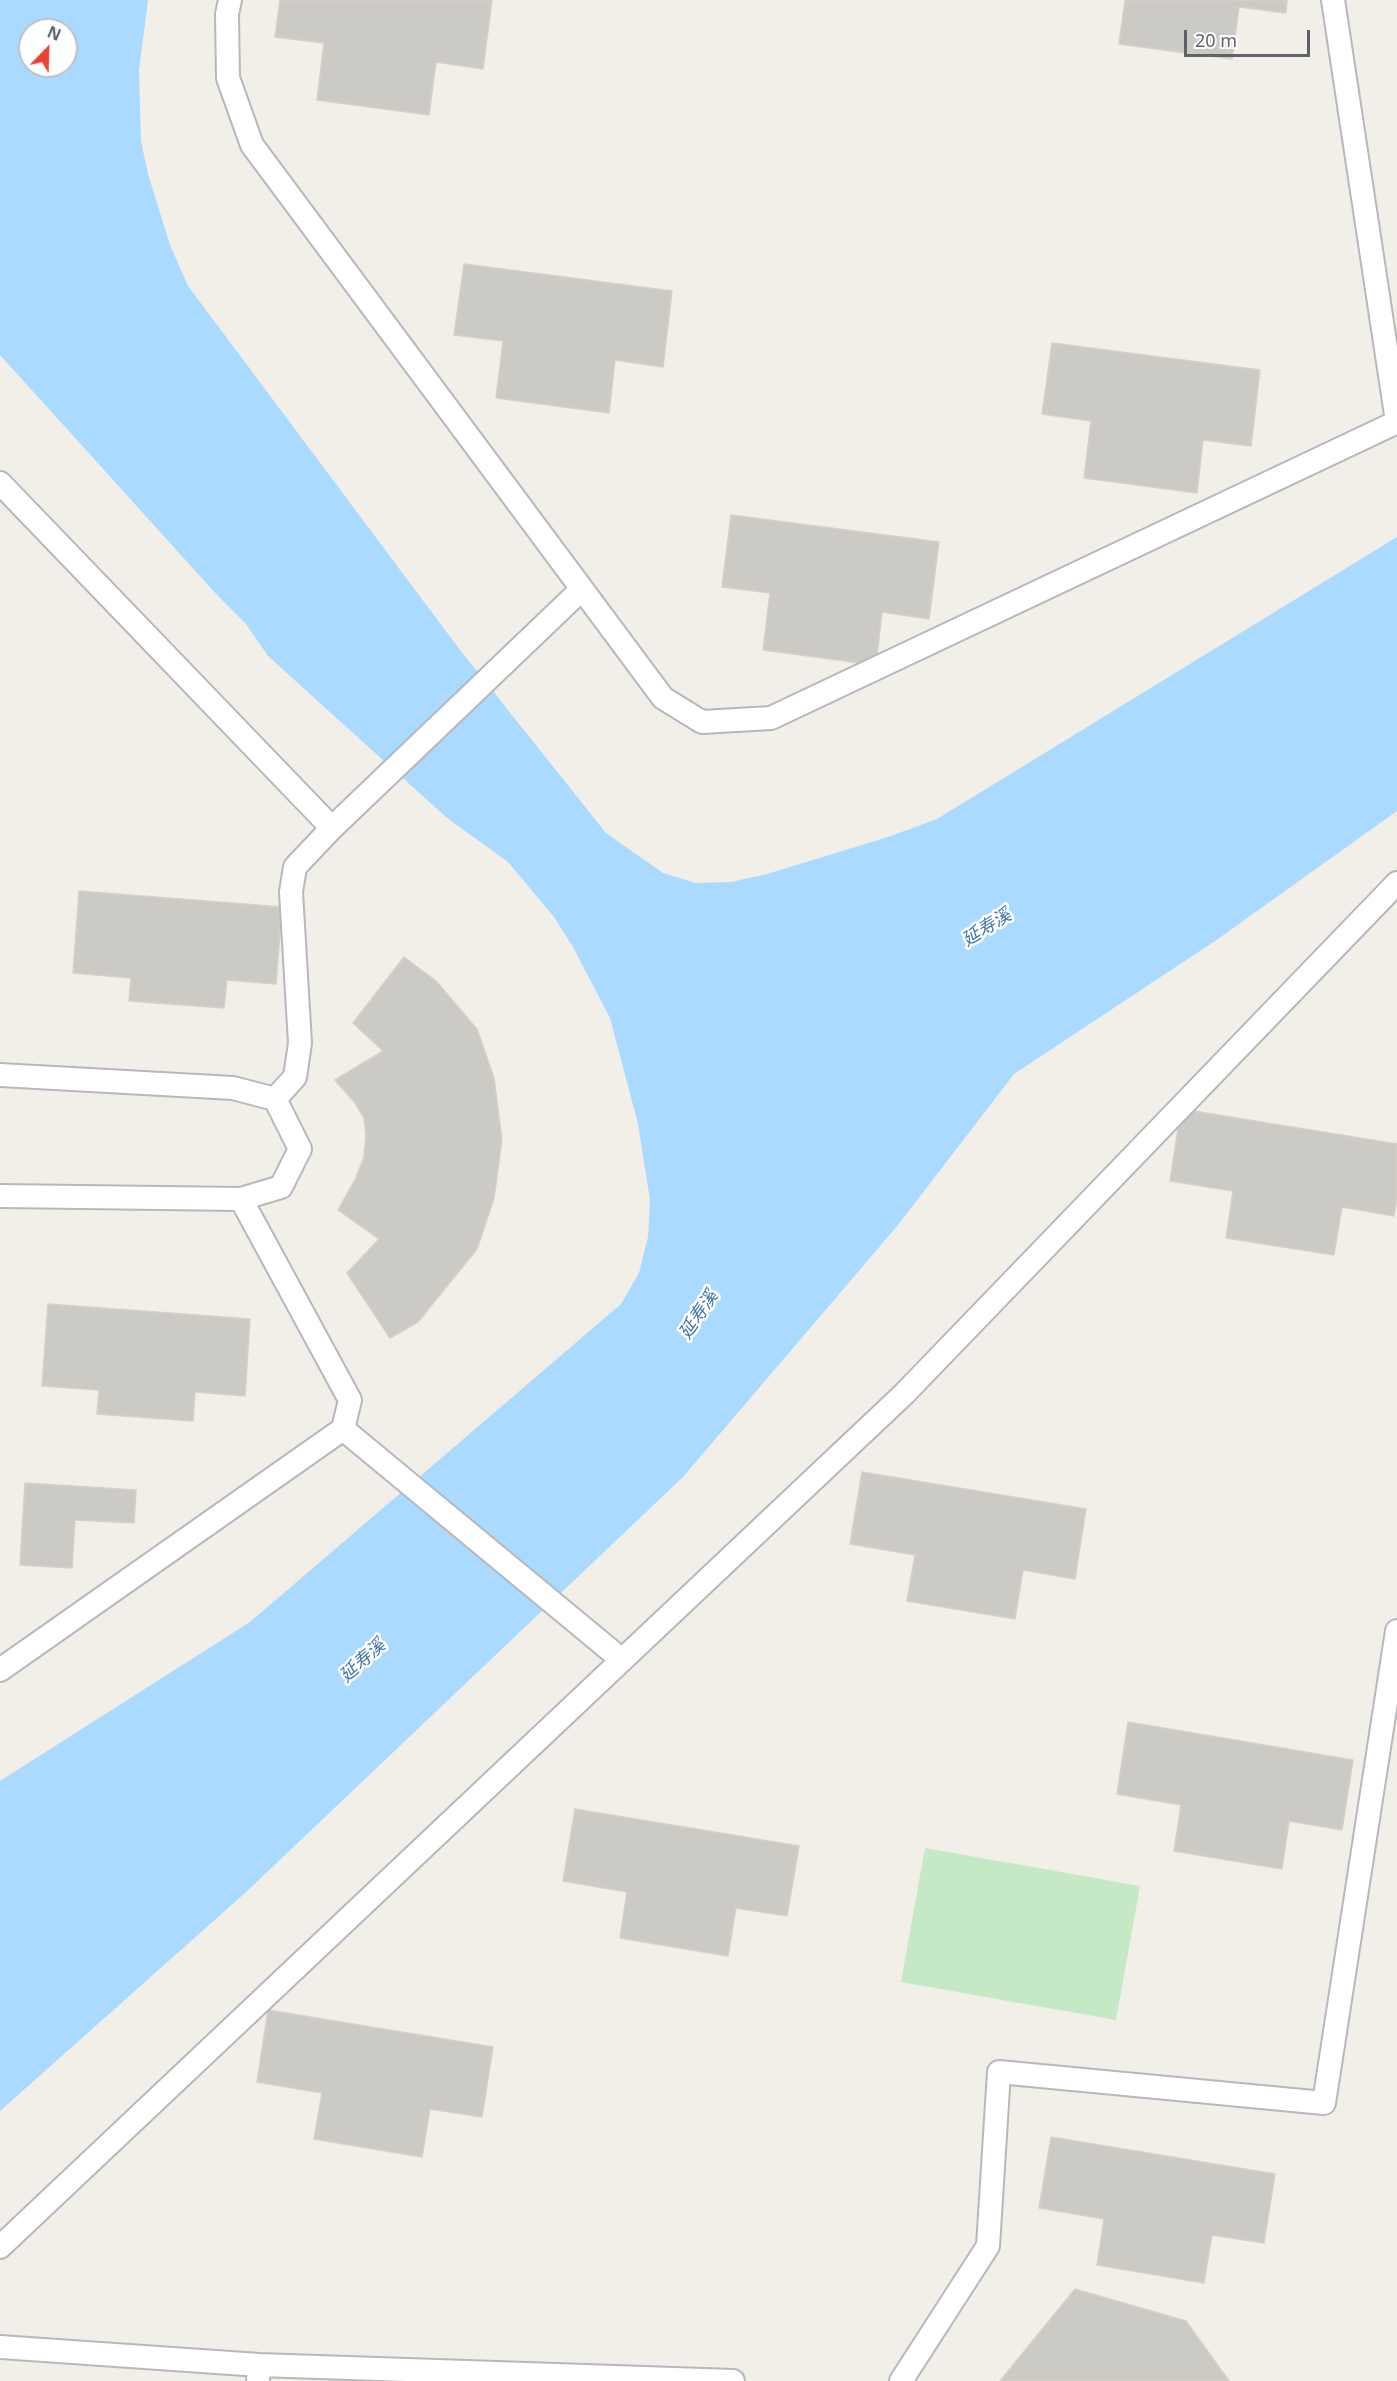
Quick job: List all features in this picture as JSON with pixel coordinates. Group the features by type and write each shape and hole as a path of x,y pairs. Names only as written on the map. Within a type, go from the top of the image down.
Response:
{"lane":[{"path":"230,0 227,14 228,78 252,145 663,698 702,722 771,718 1397,421 1333,0"},
{"path":"0,483 332,828"},
{"path":"275,1099 295,1077 300,1043 291,892 295,867 332,828 582,589"},
{"path":"0,2247 904,1394 1397,883"},
{"path":"0,1075 234,1088 275,1099 300,1149 281,1187 241,1199 0,1196"},
{"path":"0,1670 343,1429 350,1400 241,1199"},
{"path":"343,1429 622,1660"},
{"path":"901,2381 988,2246 999,2072 1324,2103 1397,1631"},
{"path":"0,2347 258,2373 733,2381"}],"green space":[{"path":"925,1848 1140,1886 1116,2020 901,1982"}],"water":[{"name":"延寿溪","path":"0,0 148,0 139,70 141,141 148,174 170,245 188,286 460,650 606,833 663,873 696,883 731,882 767,874 888,837 937,819 1397,537 1397,811 1215,941 1014,1074 898,1225 683,1477 245,1893 0,2111 0,1781 250,1622 621,1304 639,1273 648,1237 650,1200 638,1124 610,1018 573,947 554,917 508,862 447,818 268,656 246,624 0,355"}],"building":[{"path":"280,0 492,0 483,69 436,62 429,115 317,100 324,43 275,37"},
{"path":"1125,0 1287,0 1286,13 1239,7 1232,59 1119,44"},
{"path":"464,264 672,291 663,367 615,360 609,413 496,398 503,341 454,335"},
{"path":"1052,343 1260,370 1251,446 1203,440 1197,493 1084,478 1091,421 1042,414"},
{"path":"731,515 939,542 929,619 882,612 876,665 763,650 770,593 722,587"},
{"path":"79,891 282,907 276,984 227,980 224,1008 129,1001 131,978 73,973"},
{"path":"404,957 436,981 477,1029 494,1078 502,1140 494,1198 477,1249 418,1322 390,1338 347,1273 379,1239 338,1210 356,1178 364,1157 366,1135 364,1118 355,1103 335,1080 383,1051 353,1023"},
{"path":"1181,1109 1397,1144 1397,1198 1394,1216 1342,1207 1334,1255 1226,1238 1233,1191 1170,1181"},
{"path":"48,1304 250,1319 245,1396 195,1392 193,1421 97,1414 99,1390 42,1386"},
{"path":"862,1472 1086,1509 1075,1579 1023,1570 1015,1619 907,1601 915,1555 850,1544"},
{"path":"25,1483 136,1490 134,1523 75,1520 72,1568 20,1565"},
{"path":"1128,1722 1353,1760 1342,1830 1289,1821 1282,1869 1174,1851 1181,1805 1117,1794"},
{"path":"575,1809 799,1846 787,1916 736,1908 728,1956 620,1938 627,1892 563,1881"},
{"path":"268,2010 493,2047 482,2117 430,2109 422,2157 314,2139 322,2093 257,2082"},
{"path":"1051,2137 1275,2174 1264,2243 1212,2235 1204,2283 1097,2265 1104,2219 1039,2208"},
{"path":"1075,2289 1186,2321 1229,2381 1000,2381"}]}
